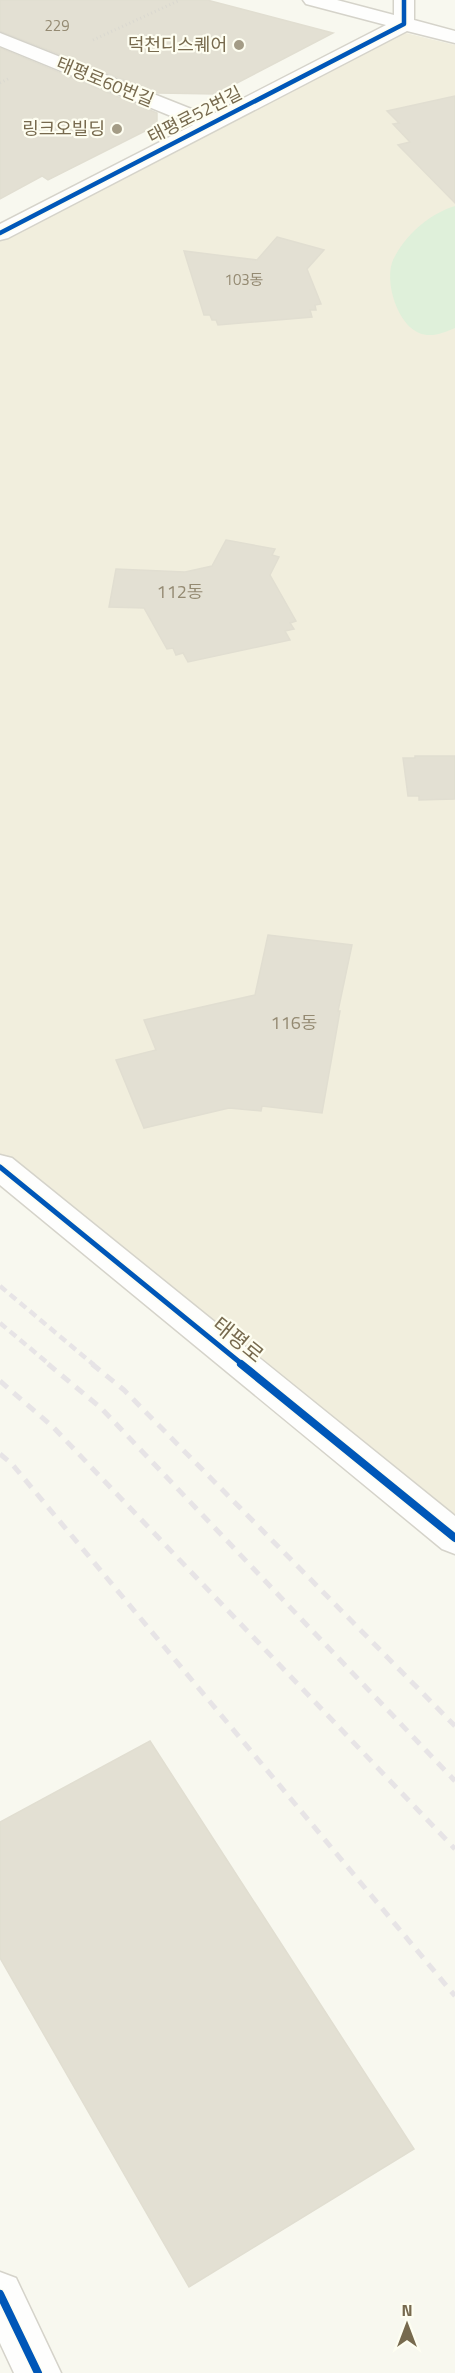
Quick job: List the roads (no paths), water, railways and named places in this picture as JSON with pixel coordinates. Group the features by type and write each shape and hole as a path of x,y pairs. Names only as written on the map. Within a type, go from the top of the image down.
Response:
{"street":[{"path":"313,0 455,37"},
{"path":"404,0 404,24"},
{"name":"태평로52번길","path":"0,233 404,24"},
{"name":"태평로60번길","path":"0,39 210,124"},
{"name":"태평로","path":"0,1167 455,1538"},
{"path":"0,2294 38,2373"}],"railway":[{"path":"0,1286 94,1365"},
{"path":"0,1323 50,1365"},
{"path":"48,1364 101,1408 455,1781"},
{"path":"92,1364 124,1390 455,1726"},
{"path":"0,1381 53,1427 455,1849"},
{"path":"0,1454 12,1464 455,1996"}],"place":[{"name":"덕천디스퀘어","path":"239,45"},
{"name":"링크오빌딩","path":"117,129"}]}
